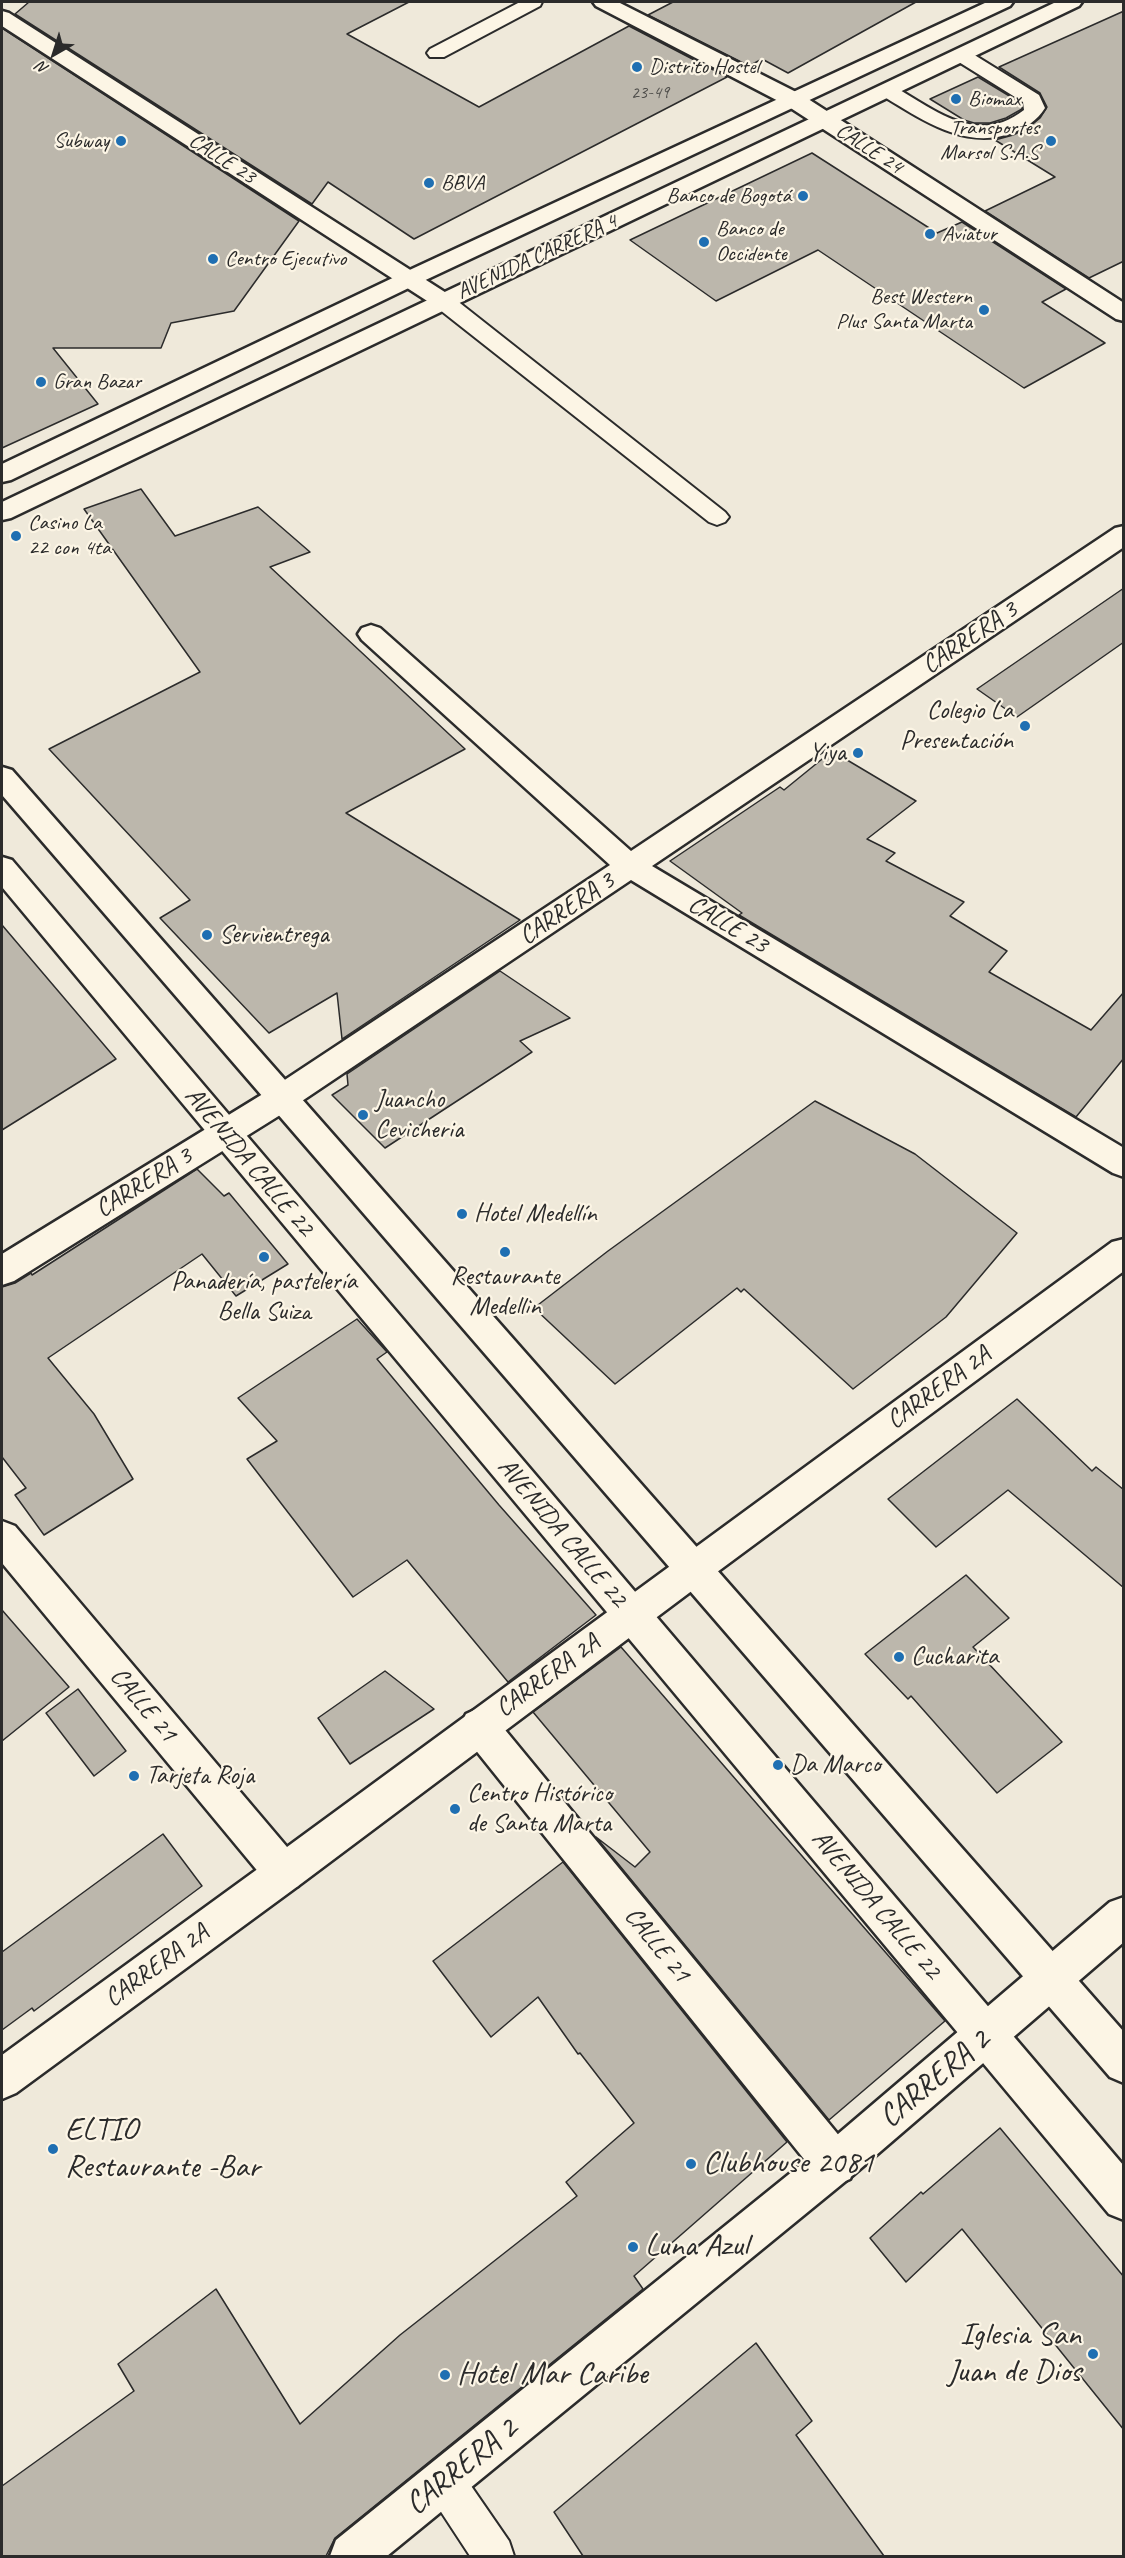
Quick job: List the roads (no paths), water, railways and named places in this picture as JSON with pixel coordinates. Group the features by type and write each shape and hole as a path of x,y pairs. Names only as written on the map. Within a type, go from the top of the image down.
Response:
{"street":[{"name":"CALLE 24","path":"603,2 794,100 1117,302"},
{"name":"AVENIDA CARRERA 4","path":"2,474 409,279 1003,2"},
{"name":"AVENIDA CARRERA 4","path":"2,512 1072,2"},
{"name":"CALLE 23","path":"2,17 443,302"},
{"name":"CARRERA 3","path":"2,1271 282,1098 1124,534"},
{"name":"CALLE 23","path":"370,634 630,866 1124,1164"},
{"path":"2,777 1124,2063"},
{"name":"AVENIDA CALLE 22","path":"2,868 1124,2199"},
{"name":"CARRERA 2A","path":"2,2079 1124,1252"},
{"name":"CALLE 21","path":"2,1537 284,1873"},
{"name":"CALLE 21","path":"479,1726 835,2164"},
{"name":"CARRERA 2","path":"352,2556 835,2164 1124,1916"}],"lane":[{"path":"437,53 533,2"},
{"path":"888,91 930,107 950,125 986,134 1003,130 1032,114 1035,108 1032,99 981,78 961,55"},
{"path":"443,302 717,517"},
{"path":"444,2481 494,2556"}],"place":[{"name":"Distrito Hostel","path":"637,67"},
{"name":"Biomax","path":"956,99"},
{"name":"Subway","path":"121,141"},
{"name":"Transportes Marsol S.A.S","path":"1051,141"},
{"name":"BBVA","path":"429,183"},
{"name":"Banco de Bogotá","path":"803,196"},
{"name":"Aviatur","path":"930,234"},
{"name":"Banco de Occidente","path":"704,242"},
{"name":"Centro Ejecutivo","path":"213,259"},
{"name":"Best Western Plus Santa Marta","path":"984,310"},
{"name":"Gran Bazar","path":"41,382"},
{"name":"Casino La 22 con 4ta","path":"16,536"},
{"name":"Colegio La Presentación","path":"1025,726"},
{"name":"Yiya","path":"858,753"},
{"name":"Servientrega","path":"207,935"},
{"name":"Juancho Cevicheria","path":"363,1115"},
{"name":"Hotel Medellín","path":"462,1214"},
{"name":"Restaurante Medellin","path":"505,1252"},
{"name":"Panadería, pastelería Bella Suiza","path":"264,1257"},
{"name":"Cucharita","path":"899,1657"},
{"name":"Da Marco","path":"778,1765"},
{"name":"Tarjeta Roja","path":"134,1776"},
{"name":"Centro Histórico de Santa Marta","path":"455,1809"},
{"name":"ELTIO Restaurante -Bar","path":"53,2149"},
{"name":"Clubhouse 2081","path":"691,2164"},
{"name":"Luna Azul","path":"633,2247"},
{"name":"Iglesia San Juan de Dios","path":"1093,2354"},
{"name":"Hotel Mar Caribe","path":"445,2375"}]}
